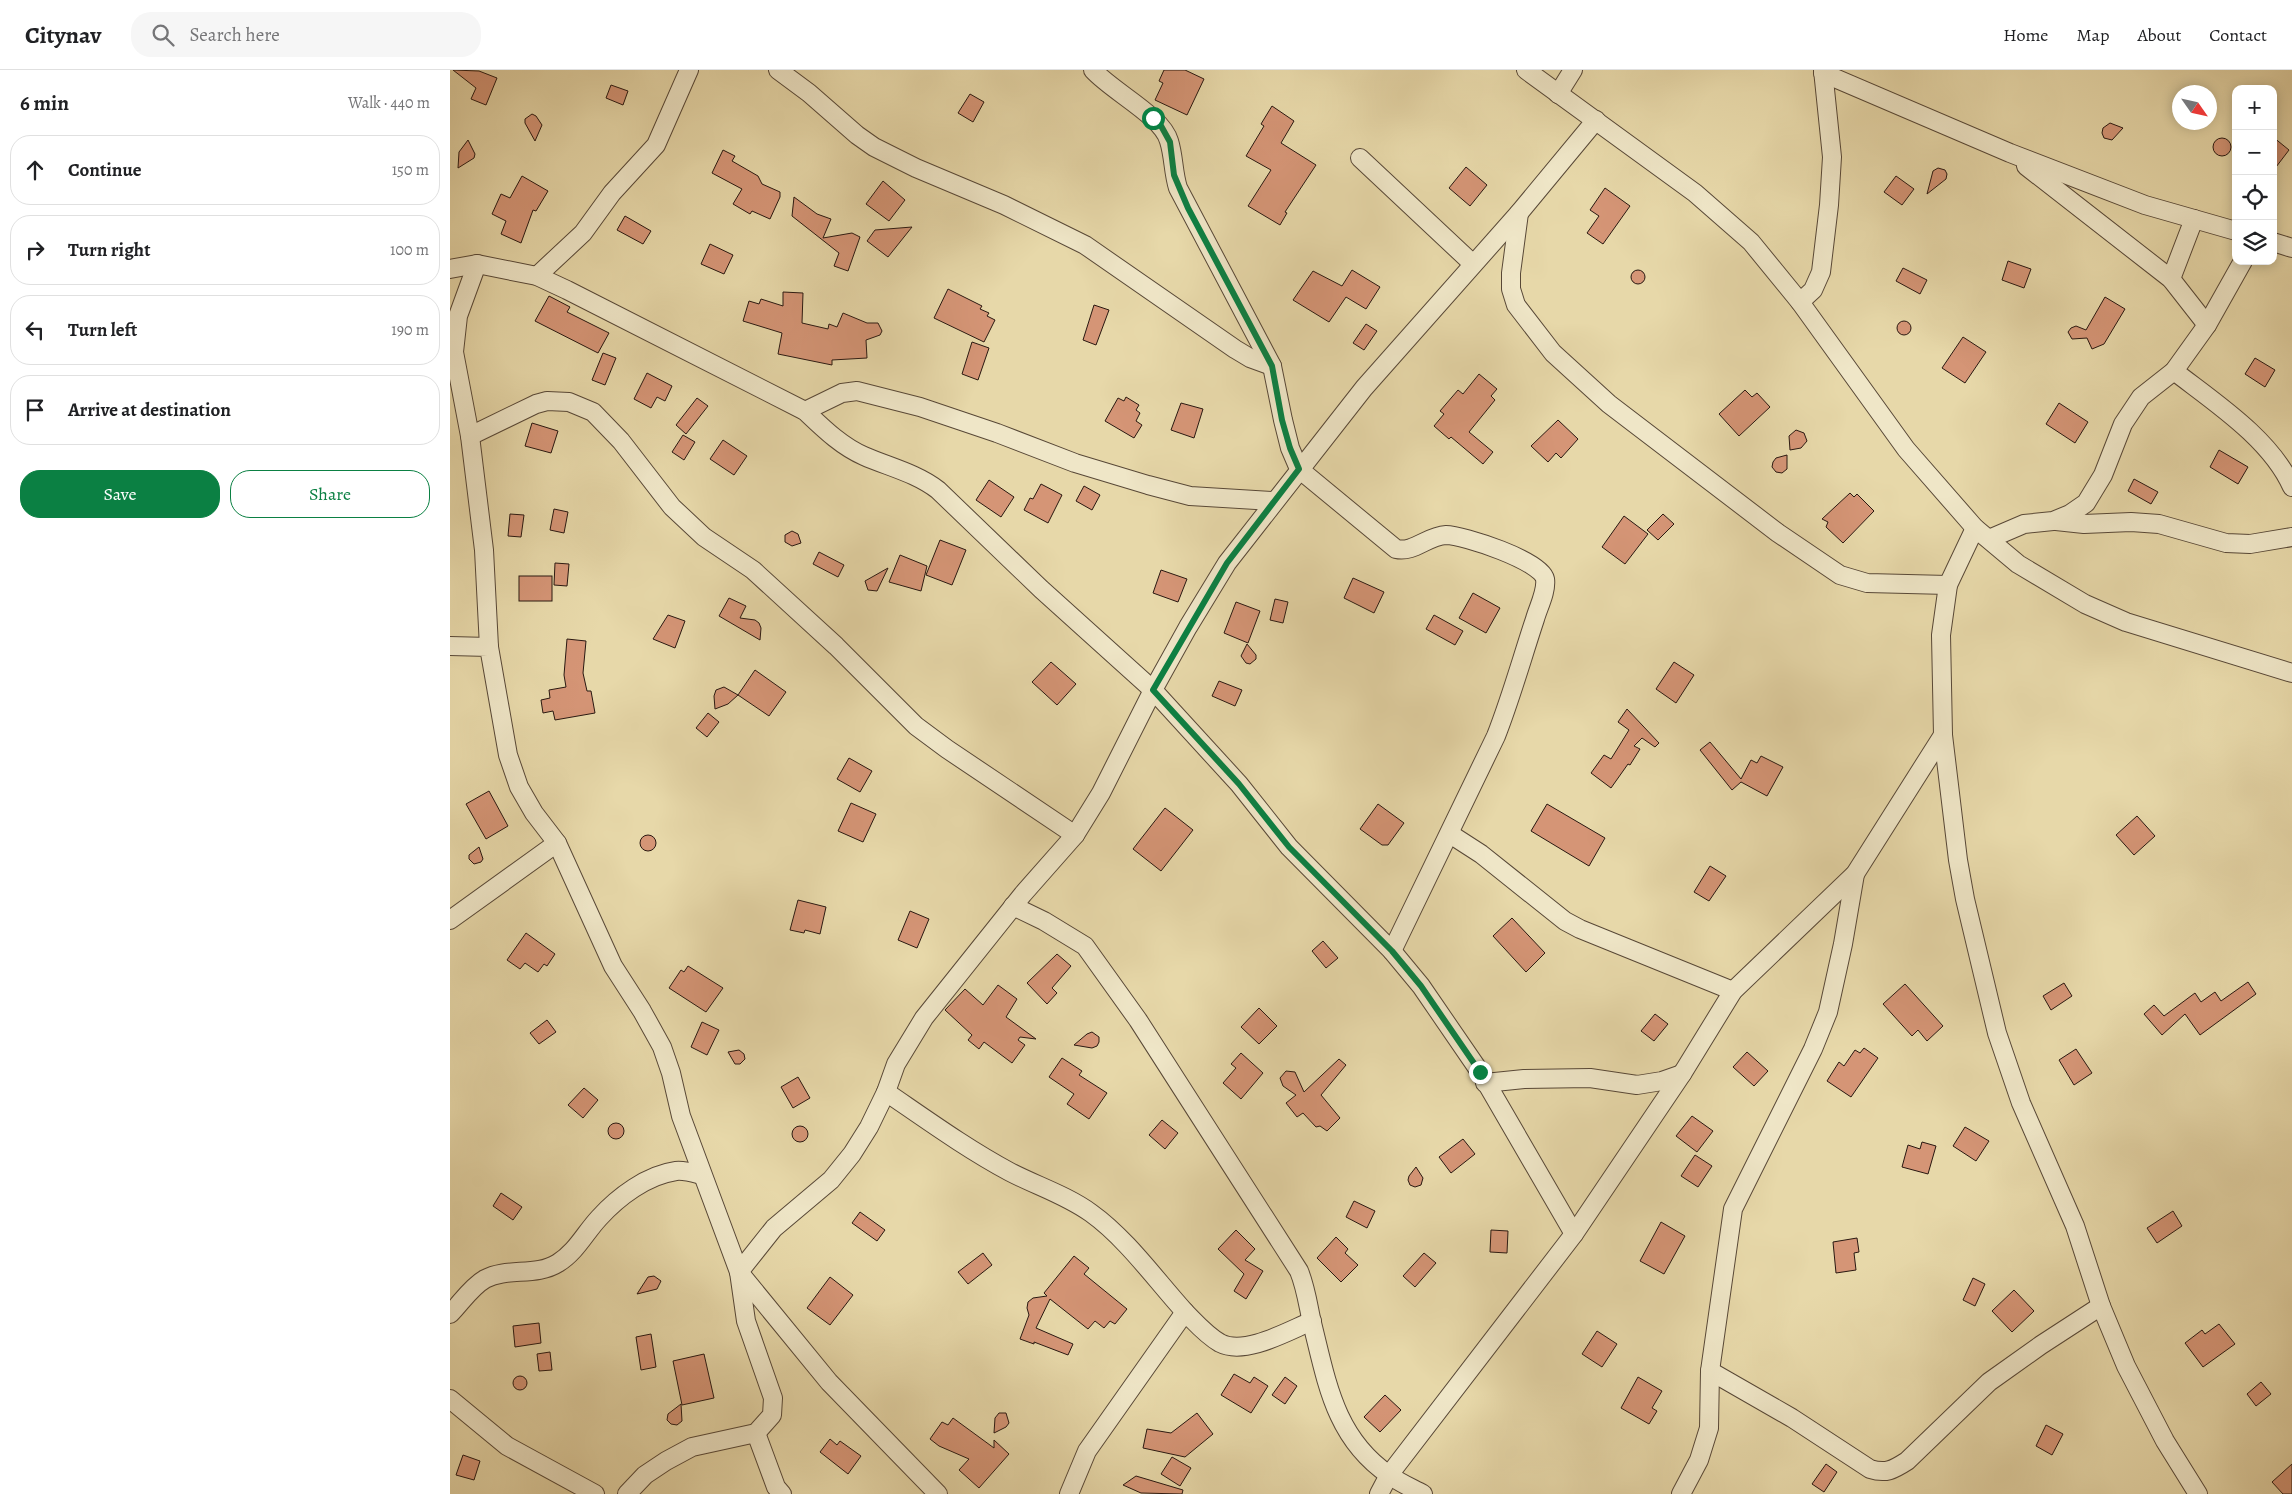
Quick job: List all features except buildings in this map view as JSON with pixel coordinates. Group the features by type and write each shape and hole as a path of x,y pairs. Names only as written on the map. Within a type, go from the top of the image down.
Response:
{"street":[{"path":"537,276 583,233 612,193 656,145 689,70"},
{"path":"778,70 809,92 857,135 874,147 916,168 1004,204 1085,245 1235,349 1250,358 1272,366"},
{"path":"1093,70 1122,97 1153,118 1165,131 1170,142 1174,175 1178,188 1272,366 1282,420 1290,448 1299,469 1396,550 1410,549 1430,538 1446,535 1461,538 1535,565 1544,575 1545,580 1541,600 1506,710 1450,834 1392,951"},
{"path":"1526,70 1726,218 1751,242 1800,302 1906,449 1982,533 2018,564 2085,604 2126,622 2292,672"},
{"path":"1558,94 1573,70"},
{"path":"1800,302 1813,290 1821,272 1829,205 1832,157 1823,71 2010,153 2145,205 2232,230"},
{"path":"739,1272 774,1228 831,1180 869,1127 886,1092 896,1064 924,1018 1013,906 1076,835 1101,794 1153,690 1227,563 1273,501 1364,388 1519,212 1596,120"},
{"path":"2010,153 2171,279 2207,326"},
{"path":"1360,158 1473,264"},
{"path":"1519,212 1511,273 1511,290 1516,305 1553,353 1609,404 1771,527 1840,575 1867,583 1948,585"},
{"path":"2171,279 2194,219"},
{"path":"2277,243 2292,248"},
{"path":"477,264 458,316 454,352 470,436 484,550 489,647 508,755 519,787 534,813 557,843 613,966 642,1011 662,1047 671,1073 681,1116 739,1272 746,1321 773,1398 772,1415 756,1432 692,1447 652,1469 628,1494"},
{"path":"450,269 477,264 537,276 644,328 805,411 826,432 856,452 920,478 938,490 1041,589 1153,690 1239,784 1289,847 1392,951 1426,994 1485,1083 1574,1234"},
{"path":"2053,521 2070,514 2086,503 2103,475 2123,424 2141,397 2174,370 2207,326 2241,265"},
{"path":"2174,370 2237,421 2261,444 2278,464 2292,487"},
{"path":"805,411 842,394 857,391 920,407 997,432 1075,463 1148,485 1190,496 1273,501"},
{"path":"470,436 546,401 569,402 593,412 621,441 672,507 704,537 754,570 836,646 916,726 947,749 1076,835"},
{"path":"2198,1494 2165,1441 2126,1366 2101,1306 2075,1226 2021,1103 1997,1033 1958,860 1943,735 1941,635 1948,585 1982,533 2024,524 2053,521 2084,524 2131,522 2159,524 2226,543 2250,544 2292,538"},
{"path":"450,646 489,647"},
{"path":"1379,1494 1389,1475 1574,1234 1682,1074 1733,991 1855,874 1943,735"},
{"path":"1450,834 1481,854 1572,925 1733,991"},
{"path":"450,920 557,843"},
{"path":"1681,1494 1705,1446 1709,1428 1710,1371 1733,1209 1813,1049 1828,1012 1843,944 1855,874"},
{"path":"1013,906 1044,921 1084,946 1143,1028 1299,1271 1308,1297 1312,1321 1336,1412 1342,1424 1357,1446 1389,1475 1423,1494"},
{"path":"1485,1083 1524,1079 1590,1078 1637,1085 1662,1081 1682,1074"},
{"path":"886,1092 971,1150 1011,1173 1075,1202 1092,1213 1122,1241 1185,1312 1209,1336 1222,1344 1235,1347 1260,1342 1312,1321"},
{"path":"450,1314 477,1285 486,1279 494,1276 539,1271 558,1263 573,1251 598,1218 629,1191 656,1177 676,1171 702,1175"},
{"path":"739,1272 829,1382 938,1494"},
{"path":"1710,1371 1792,1418 1870,1469 1881,1472 1892,1471 1907,1461 1990,1382 2041,1345 2101,1306"},
{"path":"1076,1492 1087,1451 1185,1312"},
{"path":"450,1399 507,1446 595,1494"},
{"path":"756,1432 776,1487 782,1494"}],"route":[{"path":"1153,118 1165,131 1170,142 1174,175 1178,188 1272,366 1282,420 1290,448 1299,469 1227,563 1153,690 1239,784 1289,847 1392,951 1421,986 1480,1072"}]}
